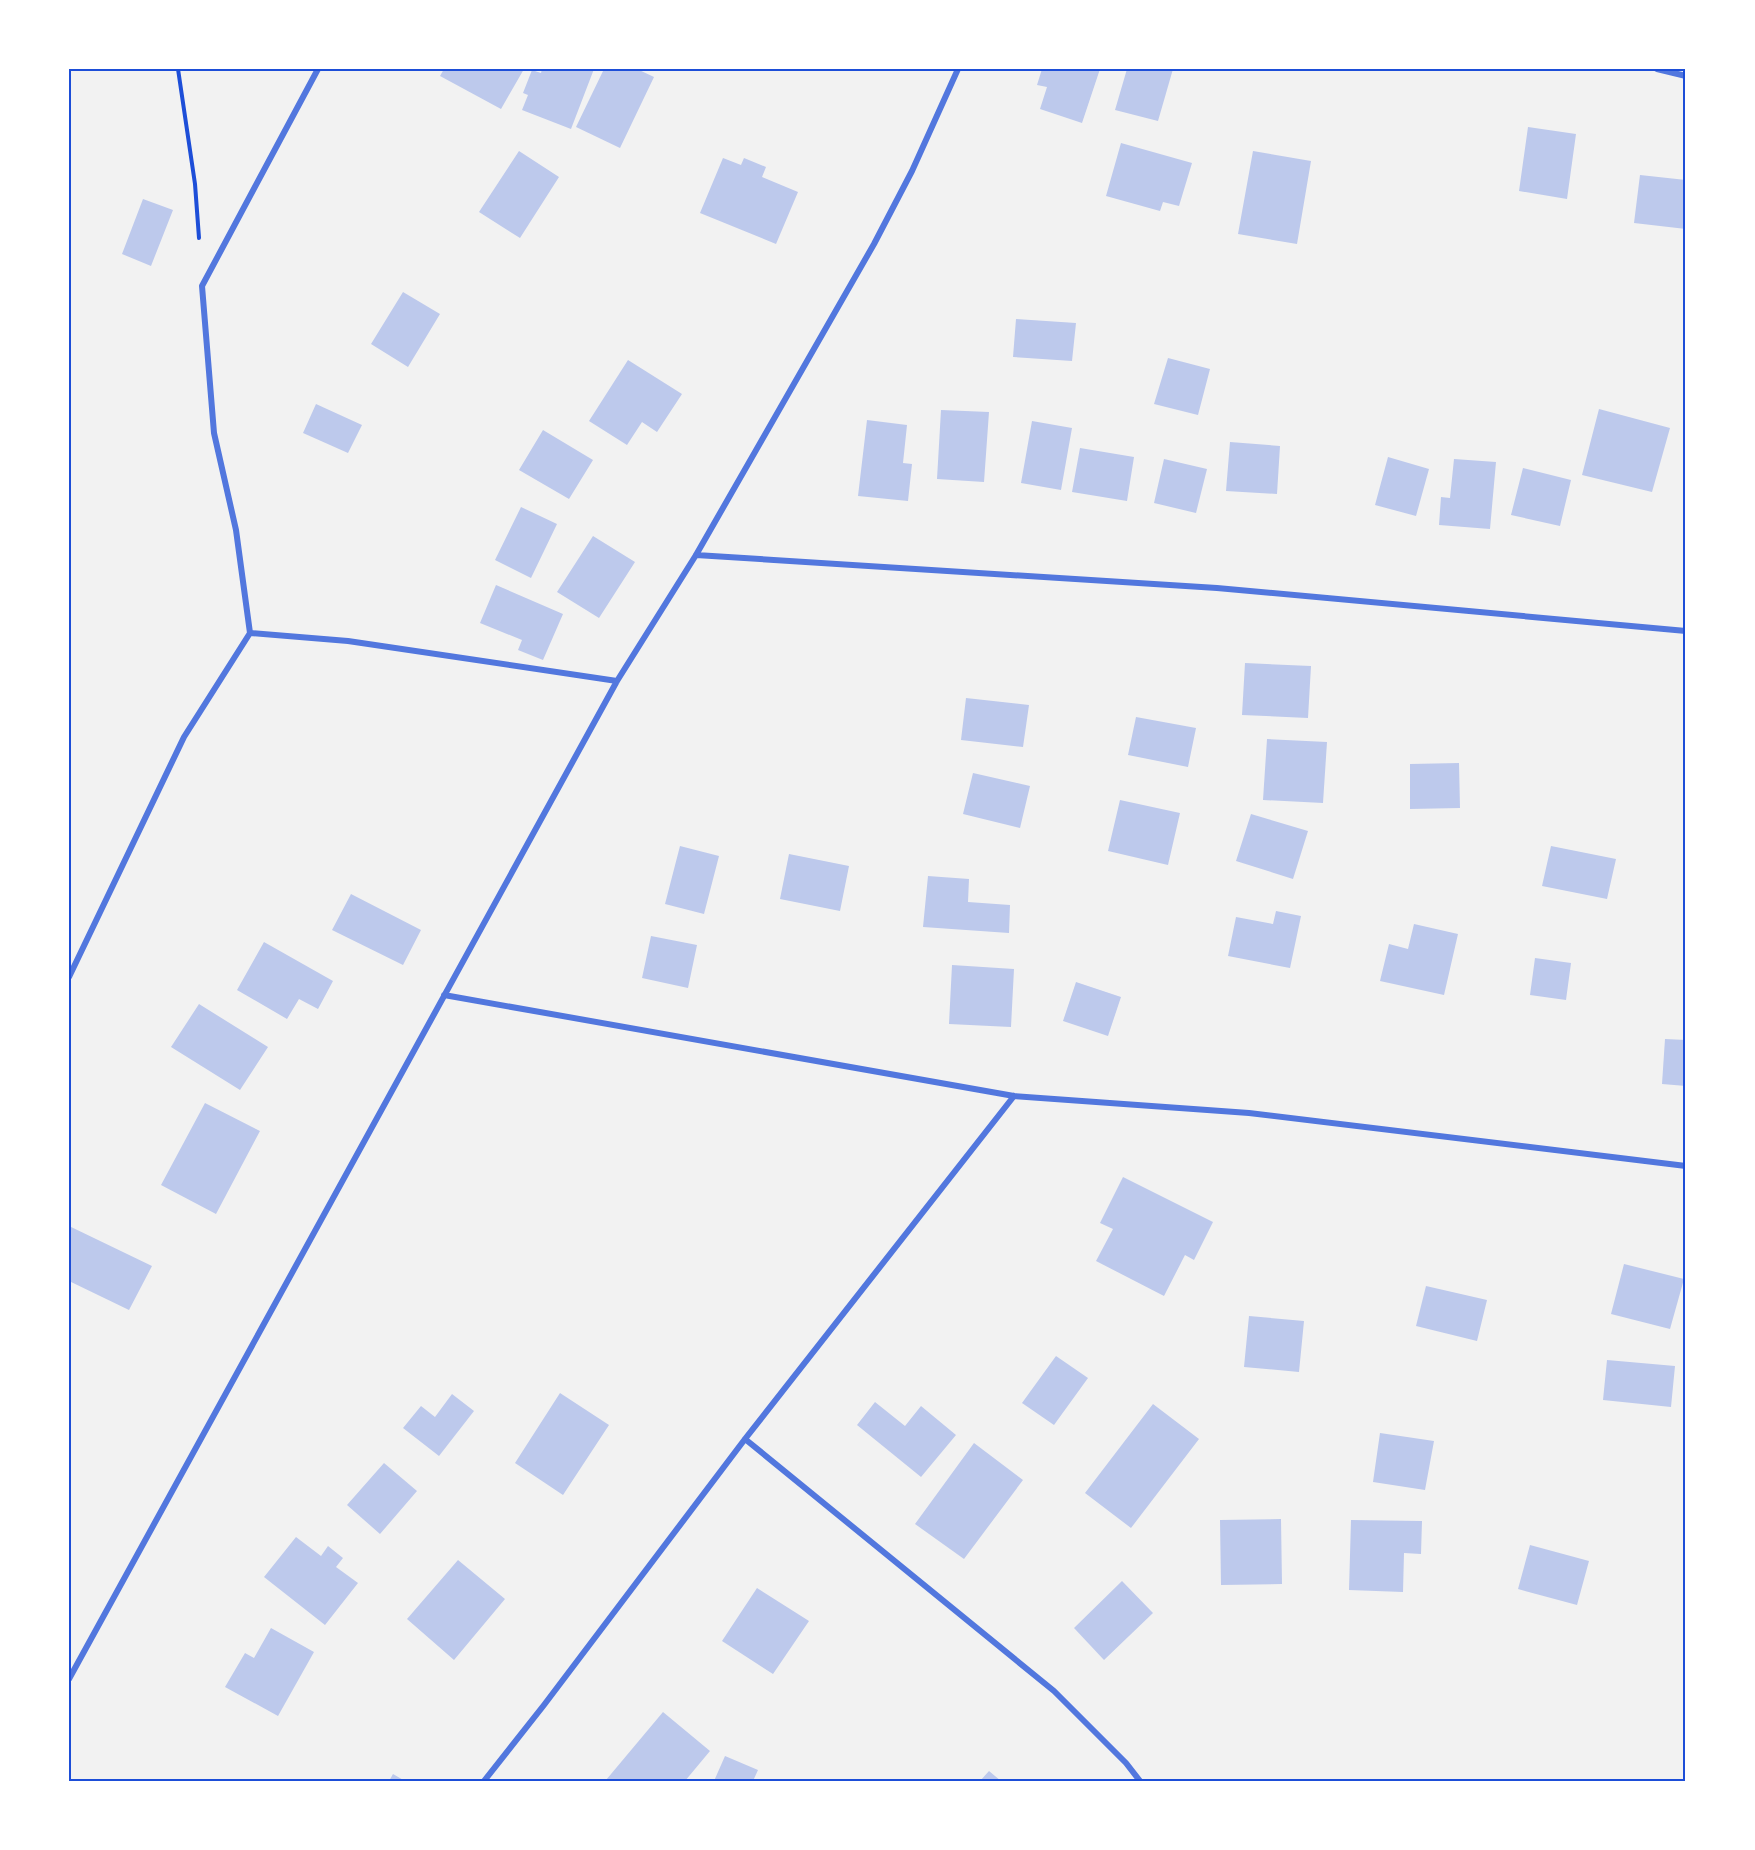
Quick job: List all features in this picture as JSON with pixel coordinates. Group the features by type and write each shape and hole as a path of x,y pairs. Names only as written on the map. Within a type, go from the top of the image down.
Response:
{"street":[{"path":"69,976 184,737 250,633 236,530 214,433 202,286 302,95 318,69"},
{"path":"69,1679 617,681 696,555 874,243 912,171 957,69"},
{"path":"1657,69 1686,76"},
{"path":"696,555 1217,588 1686,632"},
{"path":"250,633 348,641 617,681"},
{"path":"444,995 1014,1096 1249,1113 1686,1166"},
{"path":"484,1781 745,1439 1014,1096"},
{"path":"745,1439 1054,1691 1126,1763 1140,1781"}],"path":[{"path":"178,69 195,184 199,240"}],"building":[{"path":"444,69 524,69 501,109 440,76"},
{"path":"542,69 594,69 571,129 522,110 528,95 523,93 532,70 541,73"},
{"path":"604,69 637,69 654,77 620,148 576,127"},
{"path":"1042,69 1100,69 1082,123 1040,109 1047,87 1037,85"},
{"path":"1127,69 1173,69 1158,121 1115,110"},
{"path":"1528,127 1576,134 1567,199 1519,191"},
{"path":"1121,143 1192,163 1179,206 1163,202 1160,211 1106,196"},
{"path":"519,151 559,177 520,238 479,212"},
{"path":"1253,151 1311,161 1297,244 1238,234"},
{"path":"723,158 741,165 744,158 766,167 762,177 798,192 776,244 700,213"},
{"path":"1640,175 1686,180 1686,229 1634,223"},
{"path":"143,199 173,210 151,266 122,254"},
{"path":"403,292 440,314 408,367 371,344"},
{"path":"1016,319 1076,323 1072,361 1013,357"},
{"path":"1168,358 1210,369 1198,415 1154,404"},
{"path":"628,360 682,394 657,432 642,422 627,445 589,421"},
{"path":"316,404 362,425 348,453 303,433"},
{"path":"1599,409 1670,428 1652,492 1582,475"},
{"path":"941,410 989,412 984,482 937,479"},
{"path":"867,420 907,425 903,463 912,464 908,501 858,496"},
{"path":"1032,421 1072,428 1061,490 1021,483"},
{"path":"543,430 593,460 569,499 519,470"},
{"path":"1230,442 1280,446 1277,494 1226,491"},
{"path":"1080,448 1134,457 1127,501 1072,492"},
{"path":"1388,457 1429,469 1416,516 1375,505"},
{"path":"1164,459 1207,469 1196,513 1154,503"},
{"path":"1454,459 1496,462 1490,529 1439,525 1441,497 1450,498"},
{"path":"1523,468 1571,480 1560,526 1511,515"},
{"path":"521,507 557,524 531,578 495,560"},
{"path":"593,536 635,562 599,618 557,592"},
{"path":"496,585 563,614 543,660 518,650 522,640 480,623"},
{"path":"1245,663 1311,666 1308,718 1242,715"},
{"path":"966,698 1029,705 1023,747 961,740"},
{"path":"1136,717 1196,728 1188,767 1128,755"},
{"path":"1267,739 1327,742 1323,803 1263,800"},
{"path":"1459,763 1460,808 1410,809 1410,764"},
{"path":"973,773 1030,786 1020,828 963,814"},
{"path":"1120,800 1180,813 1168,865 1108,851"},
{"path":"1251,814 1308,831 1293,879 1236,861"},
{"path":"680,846 719,856 704,914 665,904"},
{"path":"1551,846 1616,859 1607,899 1542,886"},
{"path":"789,854 849,866 840,911 780,899"},
{"path":"928,876 969,879 968,902 1010,905 1009,933 923,927"},
{"path":"351,894 421,930 403,965 332,930"},
{"path":"1276,911 1301,916 1290,968 1228,956 1236,917 1273,924"},
{"path":"1414,924 1458,934 1444,995 1380,981 1389,944 1408,949"},
{"path":"651,936 697,945 688,988 642,978"},
{"path":"264,942 333,981 318,1009 299,999 287,1019 237,990"},
{"path":"1535,958 1571,963 1566,1000 1530,995"},
{"path":"952,965 1014,969 1011,1027 949,1024"},
{"path":"1076,982 1121,997 1108,1036 1063,1021"},
{"path":"199,1004 268,1047 240,1090 171,1047"},
{"path":"1665,1039 1686,1040 1686,1086 1662,1084"},
{"path":"205,1103 260,1131 216,1214 161,1185"},
{"path":"1123,1177 1213,1222 1194,1260 1185,1255 1164,1296 1096,1261 1113,1229 1100,1223"},
{"path":"69,1226 152,1266 129,1310 69,1281"},
{"path":"1624,1264 1684,1279 1670,1329 1611,1314"},
{"path":"1426,1286 1487,1300 1477,1341 1416,1326"},
{"path":"1249,1316 1304,1321 1299,1372 1244,1367"},
{"path":"1056,1356 1088,1378 1054,1425 1022,1403"},
{"path":"1607,1360 1675,1366 1671,1407 1603,1400"},
{"path":"560,1393 609,1425 563,1495 515,1463"},
{"path":"452,1394 474,1411 439,1456 403,1428 421,1406 435,1417"},
{"path":"875,1402 905,1426 921,1406 956,1435 921,1477 857,1425"},
{"path":"1153,1404 1199,1439 1131,1528 1085,1493"},
{"path":"1380,1433 1434,1441 1425,1490 1373,1482"},
{"path":"974,1443 1023,1480 964,1559 915,1524"},
{"path":"384,1463 417,1491 380,1534 347,1505"},
{"path":"1281,1519 1282,1584 1221,1585 1220,1520"},
{"path":"1351,1520 1422,1521 1421,1554 1404,1553 1403,1592 1349,1590"},
{"path":"296,1537 321,1556 328,1546 343,1558 336,1567 358,1583 325,1625 264,1577"},
{"path":"1530,1545 1589,1561 1577,1605 1518,1589"},
{"path":"458,1560 505,1599 454,1660 407,1619"},
{"path":"1122,1581 1153,1613 1104,1660 1074,1628"},
{"path":"757,1588 809,1621 773,1674 722,1641"},
{"path":"271,1628 314,1652 278,1716 225,1687 245,1653 254,1658"},
{"path":"663,1712 710,1751 685,1781 607,1781 606,1780"},
{"path":"725,1756 758,1770 753,1781 714,1781"},
{"path":"989,1771 1001,1781 980,1781"},
{"path":"393,1774 405,1781 389,1781"}]}
